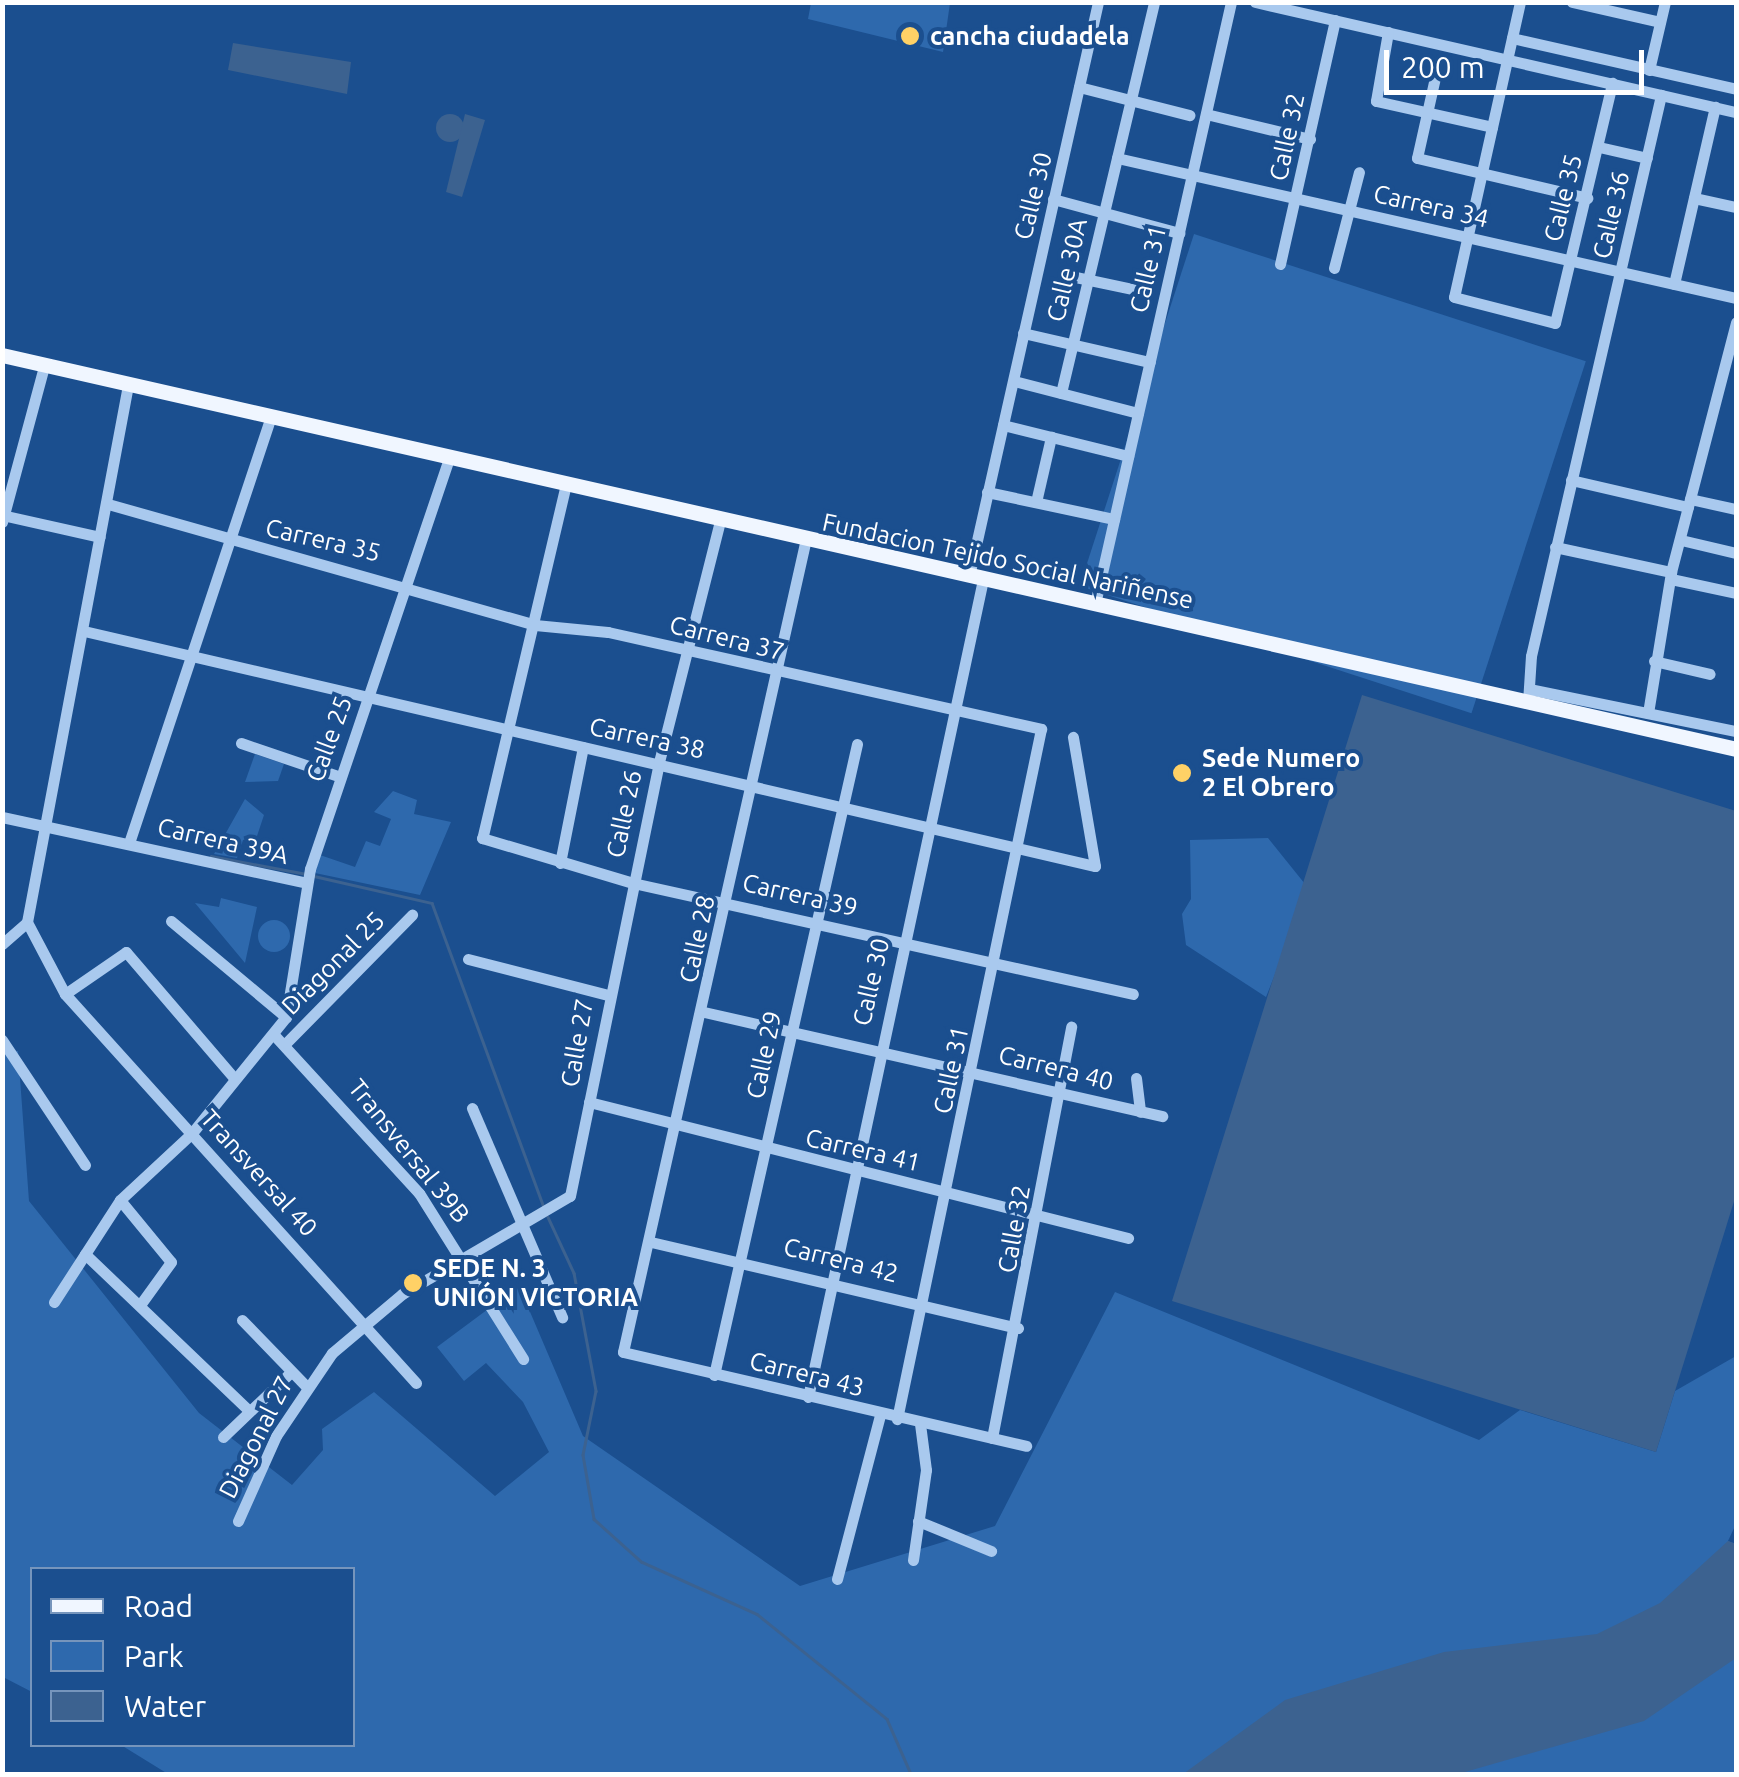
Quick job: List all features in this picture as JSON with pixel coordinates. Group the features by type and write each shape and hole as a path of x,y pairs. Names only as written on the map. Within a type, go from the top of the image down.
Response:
{"main road":[{"name":"Fundacion Tejido Social Nariñense","path":"2,355 269,423 566,484 805,542 1529,696 1736,749"}],"street":[{"name":"Calle 30","path":"808,1397 878,1050 953,713 987,492 1098,2"},
{"path":"1117,158 1154,2"},
{"name":"Calle 31","path":"1094,604 1232,2"},
{"path":"1255,2 1736,112"},
{"path":"1467,237 1520,2"},
{"path":"1572,2 1660,22"},
{"path":"1649,70 1665,2"},
{"name":"Calle 32","path":"1280,264 1335,20"},
{"path":"1388,32 1376,102 1492,127"},
{"path":"1512,38 1736,89"},
{"path":"1436,74 1417,158 1587,198"},
{"name":"Calle 35","path":"1467,237 1454,297 1555,324 1612,84"},
{"path":"1079,87 1190,114"},
{"name":"Calle 36","path":"1529,696 1555,547 1661,95"},
{"path":"1674,284 1714,107"},
{"path":"1206,114 1310,140"},
{"path":"1599,146 1647,158"},
{"name":"Carrera 34","path":"1117,158 1736,298"},
{"name":"Calle 30A","path":"1060,393 1117,158"},
{"path":"1334,268 1360,172"},
{"path":"1694,198 1736,207"},
{"path":"1054,199 1179,233"},
{"path":"1066,275 1142,291"},
{"path":"1648,713 1671,576 1718,409 1736,322"},
{"path":"1023,333 1150,362"},
{"path":"44,366 3,518 100,537"},
{"path":"1014,381 1138,413"},
{"path":"2,944 27,922 128,385"},
{"path":"129,843 269,423"},
{"path":"1002,425 1128,456"},
{"path":"1036,502 1051,437"},
{"name":"Calle 25","path":"280,1040 308,877 338,776 448,460"},
{"path":"1571,480 1736,509"},
{"path":"508,731 566,484"},
{"path":"987,492 1114,519"},
{"name":"Carrera 35","path":"108,504 229,541 406,583"},
{"name":"Calle 26","path":"632,883 658,762 720,521"},
{"path":"1681,540 1736,553"},
{"name":"Calle 28","path":"622,1342 680,1124 805,542"},
{"path":"1555,547 1736,593"},
{"name":"Carrera 37","path":"406,583 534,626 688,650 953,713 1041,729"},
{"name":"Carrera 38","path":"84,632 366,704 931,822 1095,866 1073,737"},
{"path":"1654,661 1710,674"},
{"path":"1529,696 1648,713 1736,731"},
{"name":"Calle 31","path":"897,1419 998,960 1041,729"},
{"name":"Carrera 39","path":"508,731 482,838 632,883 998,960 1133,994"},
{"path":"241,743 338,776"},
{"name":"Calle 29","path":"714,1375 857,744"},
{"path":"560,862 583,747"},
{"name":"Carrera 39A","path":"2,817 308,877"},
{"name":"Calle 27","path":"557,1202 570,1196 632,883"},
{"name":"Diagonal 25","path":"54,1302 120,1200 192,1133 234,1078 412,916"},
{"path":"171,921 286,1017"},
{"name":"Transversal 40","path":"27,922 66,994 416,1383"},
{"path":"66,994 120,953 234,1078"},
{"path":"468,959 608,995"},
{"name":"Carrera 40","path":"704,1012 1162,1116"},
{"name":"Calle 32","path":"992,1438 1042,1215 1058,1090 1071,1027"},
{"path":"2,1040 85,1164"},
{"name":"Transversal 39B","path":"280,1040 374,1136 462,1255 523,1359"},
{"path":"1136,1078 1140,1112"},
{"name":"Carrera 41","path":"589,1102 1128,1238"},
{"path":"472,1108 525,1218 562,1317"},
{"path":"120,1200 171,1262 140,1304"},
{"name":"Diagonal 27","path":"238,1521 306,1386 364,1323 462,1255 557,1202"},
{"name":"Carrera 42","path":"651,1242 742,1258 1018,1328"},
{"path":"85,1254 248,1410"},
{"path":"242,1320 289,1374 306,1386"},
{"name":"Carrera 43","path":"622,1342 626,1355 1026,1446"},
{"path":"223,1437 289,1374"},
{"path":"838,1579 880,1415"},
{"path":"913,1560 926,1470 920,1424"},
{"path":"918,1521 991,1551"}],"green space":[{"name":"cancha ciudadela","path":"811,3 950,3 943,52 808,19"},
{"path":"1194,234 1586,361 1471,713 1080,586"},
{"path":"255,754 284,764 278,781 245,782"},
{"path":"393,791 417,800 414,814 451,822 420,895 315,873 320,855 355,867 366,841 380,846 391,819 374,812"},
{"path":"245,799 264,815 257,836 243,840 237,858 214,854"},
{"path":"1268,838 1309,889 1266,997 1186,945 1182,914 1191,899 1190,840"},
{"path":"221,898 257,907 245,963 195,903 219,907"},
{"path":"274,920 285,925 290,936 285,947 274,952 263,947 258,936 263,925"},
{"path":"18,1051 29,1201 199,1413 292,1485 323,1450 322,1429 374,1392 495,1496 549,1452 523,1402 486,1363 464,1381 437,1347 519,1286 583,1436 800,1586 995,1526 1115,1292 1479,1440 1520,1410 1656,1452 1675,1391 1736,1356 1736,1524 1728,1541 1736,1544 1736,1774 168,1774 124,1747 355,1747 355,1567 30,1567 30,1691 3,1677 3,1054"}],"water":[{"path":"233,43 351,62 347,94 228,70"},
{"path":"450,114 460,118 464,128 460,138 450,142 440,138 436,128 440,118"},
{"path":"465,114 485,120 462,197 446,192"},
{"path":"1362,695 1736,811 1736,1195 1656,1452 1172,1301"},
{"path":"1728,1541 1736,1544 1736,1658 1644,1721 1458,1774 1183,1774 1285,1700 1444,1652 1597,1634 1660,1603"}],"waterway":[{"path":"211,856 306,874"},
{"path":"314,876 432,903 543,1205"},
{"path":"548,1217 574,1273 596,1391 583,1455 594,1519 642,1562 757,1614 887,1719 911,1774"}],"place":[{"name":"cancha ciudadela","path":"910,36"},
{"name":"Sede Numero 2 El Obrero","path":"1182,773"},
{"name":"SEDE N. 3 UNIÓN VICTORIA","path":"413,1283"}]}
